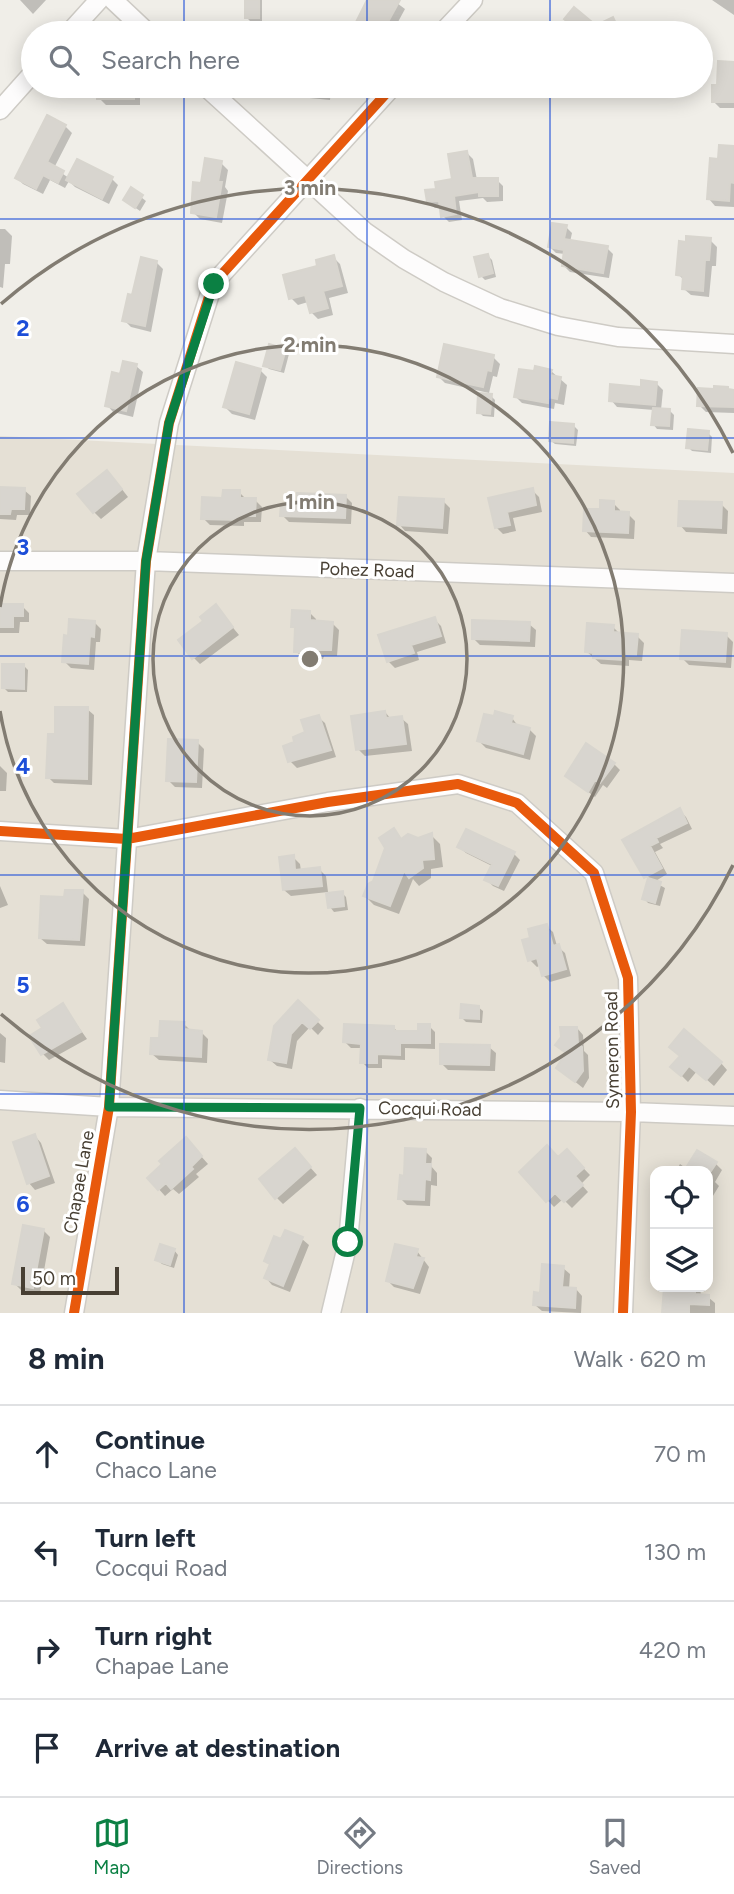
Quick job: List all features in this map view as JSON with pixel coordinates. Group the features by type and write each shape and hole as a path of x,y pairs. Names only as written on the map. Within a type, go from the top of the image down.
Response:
{"street":[{"path":"80,21 99,0"},
{"path":"113,0 135,21"},
{"path":"453,21 473,0"},
{"path":"0,110 21,86"},
{"path":"218,98 364,231 404,259 444,282 500,308 558,326 618,337 734,344"},
{"name":"Chapae Lane","path":"74,1313 109,1107 146,561 169,423 214,284 382,98"},
{"name":"Pohez Road","path":"0,561 146,561 734,583"},
{"name":"Symeron Road","path":"0,831 127,839 328,802 458,784 517,803 594,873 628,978 631,1112 623,1313"},
{"name":"Cocqui Road","path":"0,1100 109,1107 360,1108 734,1116"},
{"path":"331,1313 348,1242 360,1108"}],"shaded area":[{"path":"0,436 734,473 734,1313 0,1313"}],"building":[{"path":"245,0 259,0 259,18 245,18"},
{"path":"367,0 400,0 389,21 356,21"},
{"path":"574,7 591,21 566,21 564,19"},
{"path":"718,61 734,62 734,102 712,102 713,85 717,85"},
{"path":"97,98 134,98 134,99"},
{"path":"47,115 66,125 47,162 64,171 58,183 43,175 36,189 15,178"},
{"path":"719,145 734,146 734,183 730,182 729,201 707,199 710,158 718,159"},
{"path":"467,151 472,178 498,178 498,196 479,196 479,192 454,196 456,214 441,217 439,201 427,202 425,190 436,189 435,182 452,179 448,154"},
{"path":"205,158 222,161 218,182 222,182 216,217 191,213 193,182 201,183"},
{"path":"77,159 113,177 102,199 66,180"},
{"path":"131,187 143,195 135,208 123,200"},
{"path":"552,223 567,225 564,239 608,246 603,273 562,266 564,250 548,247"},
{"path":"686,236 711,238 709,260 705,260 703,291 682,289 683,276 676,275 679,241 686,242"},
{"path":"488,254 493,273 479,277 474,257"},
{"path":"334,255 342,286 323,291 328,308 310,313 305,295 289,299 283,275 317,266 316,260"},
{"path":"141,257 157,261 145,326 122,321 128,294 132,295"},
{"path":"269,344 286,349 280,370 263,366"},
{"path":"444,344 494,355 491,371 487,370 483,387 437,377"},
{"path":"123,361 137,364 126,411 105,406 112,372 120,374"},
{"path":"236,362 261,369 249,414 223,407"},
{"path":"535,366 552,370 550,375 561,377 557,399 549,397 548,403 514,397 519,369 534,371"},
{"path":"641,380 657,382 655,405 609,401 610,384 641,387"},
{"path":"714,386 734,390 734,407 697,406 698,388 714,389"},
{"path":"478,393 492,394 490,414 477,413"},
{"path":"653,408 670,409 669,426 651,425"},
{"path":"550,422 574,424 573,443 549,441"},
{"path":"688,429 709,431 707,450 686,448"},
{"path":"107,470 122,489 93,513 77,494"},
{"path":"0,487 25,488 24,509 11,509 10,514 0,514"},
{"path":"533,488 536,505 507,512 510,525 495,528 488,498"},
{"path":"223,490 240,490 240,498 256,498 255,516 238,516 238,520 201,519 202,497 222,498"},
{"path":"297,493 346,495 345,518 280,516 281,504 297,504"},
{"path":"399,497 444,499 442,528 397,525"},
{"path":"600,500 614,501 614,511 629,512 628,533 583,531 584,509 600,509"},
{"path":"679,501 722,502 721,528 678,526"},
{"path":"0,604 23,604 23,616 13,616 13,627 0,627"},
{"path":"216,604 233,627 192,659 178,640 203,621 200,617"},
{"path":"292,610 310,611 310,620 333,622 331,650 317,650 317,653 294,652 295,627 291,627"},
{"path":"435,617 441,636 411,645 414,653 387,662 378,635"},
{"path":"69,619 95,621 94,637 90,636 88,664 62,662 64,635 68,636"},
{"path":"472,620 530,622 529,641 472,639"},
{"path":"587,623 614,625 613,632 638,634 636,655 623,654 623,660 593,658 593,653 585,652"},
{"path":"682,630 727,633 725,662 680,659"},
{"path":"2,664 24,664 24,689 2,688"},
{"path":"55,707 88,707 87,779 46,778 48,734 55,734"},
{"path":"385,711 386,718 402,716 406,744 356,750 351,716"},
{"path":"495,711 513,716 511,723 530,728 523,754 477,741 484,714 494,716"},
{"path":"319,715 331,750 288,762 283,746 294,742 293,737 305,732 301,720"},
{"path":"168,739 198,740 196,782 166,781"},
{"path":"586,743 615,763 600,783 595,780 588,792 565,776"},
{"path":"680,808 687,823 656,838 658,842 650,846 662,868 644,878 622,840"},
{"path":"394,828 401,839 408,834 418,838 432,833 434,859 422,860 423,868 409,878 404,871 390,906 363,896 368,884 373,881 385,848 379,838"},
{"path":"466,829 515,852 498,886 484,880 492,864 457,847"},
{"path":"294,855 295,870 320,867 322,886 283,890 279,857"},
{"path":"648,878 661,882 655,903 642,899"},
{"path":"65,890 83,890 79,940 39,938 41,896 64,897"},
{"path":"343,891 344,906 328,908 326,893"},
{"path":"547,924 553,946 559,944 566,969 542,976 537,958 528,961 522,940 530,938 528,929"},
{"path":"298,1000 319,1020 310,1029 302,1022 291,1034 286,1063 268,1060 274,1026"},
{"path":"63,1003 81,1032 41,1055 29,1036 42,1028 37,1020"},
{"path":"461,1004 479,1006 479,1019 460,1018"},
{"path":"160,1021 185,1022 184,1029 202,1031 201,1057 150,1054 151,1038 159,1038"},
{"path":"344,1024 394,1026 394,1031 418,1031 418,1024 430,1024 430,1043 400,1043 400,1055 377,1054 377,1063 360,1063 361,1044 343,1042"},
{"path":"560,1027 577,1027 578,1044 582,1047 583,1071 575,1082 556,1068 566,1053 555,1045 561,1037"},
{"path":"684,1029 722,1062 706,1080 689,1066 681,1076 670,1067 680,1056 669,1047"},
{"path":"440,1044 490,1045 489,1065 440,1064"},
{"path":"35,1134 49,1176 27,1184 13,1142"},
{"path":"186,1137 202,1156 191,1167 193,1169 171,1189 166,1183 158,1190 147,1178 162,1164 159,1161"},
{"path":"547,1145 558,1157 567,1149 584,1168 575,1176 583,1185 564,1202 555,1193 546,1202 519,1172"},
{"path":"295,1148 311,1167 275,1199 259,1179"},
{"path":"405,1148 426,1149 425,1164 431,1164 430,1180 425,1179 424,1200 398,1199 400,1175 404,1176"},
{"path":"697,1150 717,1162 713,1168 687,1166"},
{"path":"23,1225 44,1229 33,1288 12,1284"},
{"path":"285,1230 303,1237 283,1286 264,1278 270,1264 264,1261 274,1236 281,1239"},
{"path":"160,1244 175,1249 170,1265 155,1260"},
{"path":"395,1244 418,1249 416,1257 424,1258 413,1288 386,1281"},
{"path":"542,1264 564,1266 562,1287 576,1288 575,1308 533,1305 534,1292 540,1293"},
{"path":"664,1292 709,1295 709,1305 689,1304 689,1313 662,1313"}],"cycle path":[{"path":"74,1313 109,1107 146,561 169,423 213,284 382,98"},
{"path":"0,831 127,839 328,802 458,784 517,803 594,873 628,978 631,1112 623,1313"}],"route":[{"path":"214,284 169,423 146,561 109,1107 360,1108 348,1242"}]}
